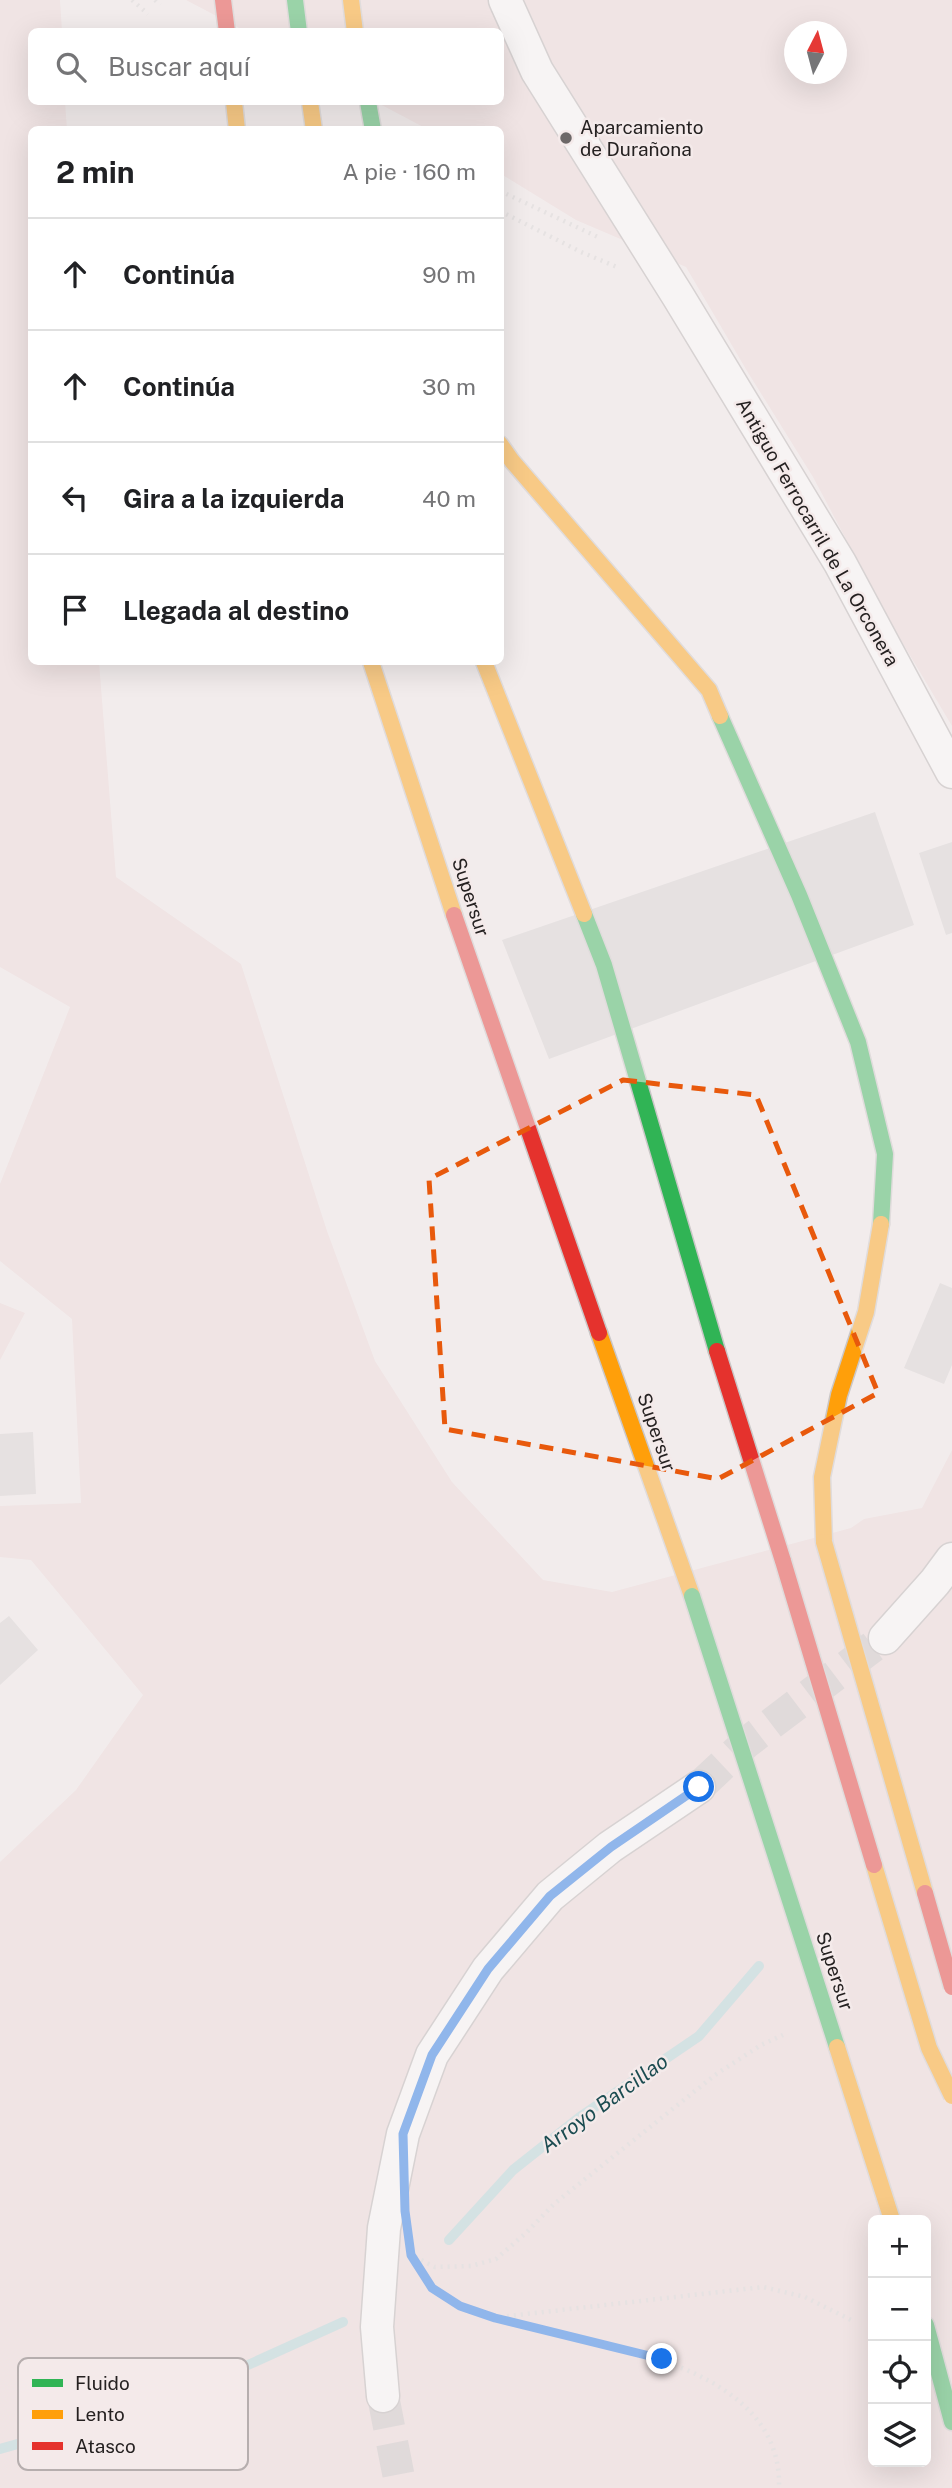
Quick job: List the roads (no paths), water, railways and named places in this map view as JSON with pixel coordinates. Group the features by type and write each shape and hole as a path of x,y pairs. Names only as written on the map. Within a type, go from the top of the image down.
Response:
{"highway":[{"path":"223,0 226,28"},
{"path":"295,0 298,28"},
{"path":"351,0 354,28"},
{"path":"234,105 237,126"},
{"path":"310,105 313,126"},
{"path":"369,105 372,126"},
{"path":"504,450 709,690 799,895 858,1042 885,1154 881,1234 866,1312 839,1395 822,1477 824,1542 952,1987"},
{"name":"Supersur","path":"372,665 483,1003 692,1596 890,2215"},
{"path":"485,665 604,965 733,1404 783,1561 929,2048 952,2096"},
{"path":"930,2341 952,2422"}],"street":[{"name":"Antiguo Ferrocarril de La Orconera","path":"505,0 537,71 841,563 952,772"},
{"path":"885,1638 952,1559"},
{"path":"383,2396 377,2327 384,2228 403,2134 432,2055 488,1969 550,1896 611,1847 699,1787"}],"waterway":[{"name":"Arroyo Barcillao","path":"449,2240 513,2170 580,2117 699,2036 759,1966"},
{"name":"Arroyo Barcillao","path":"248,2365 343,2322"},
{"name":"Arroyo Barcillao","path":"0,2449 18,2444"}],"tunnel":[{"path":"699,1787 746,1743 875,1645"},
{"path":"383,2396 401,2488"}],"place":[{"name":"Aparcamiento de Durañona","path":"566,138"}]}
